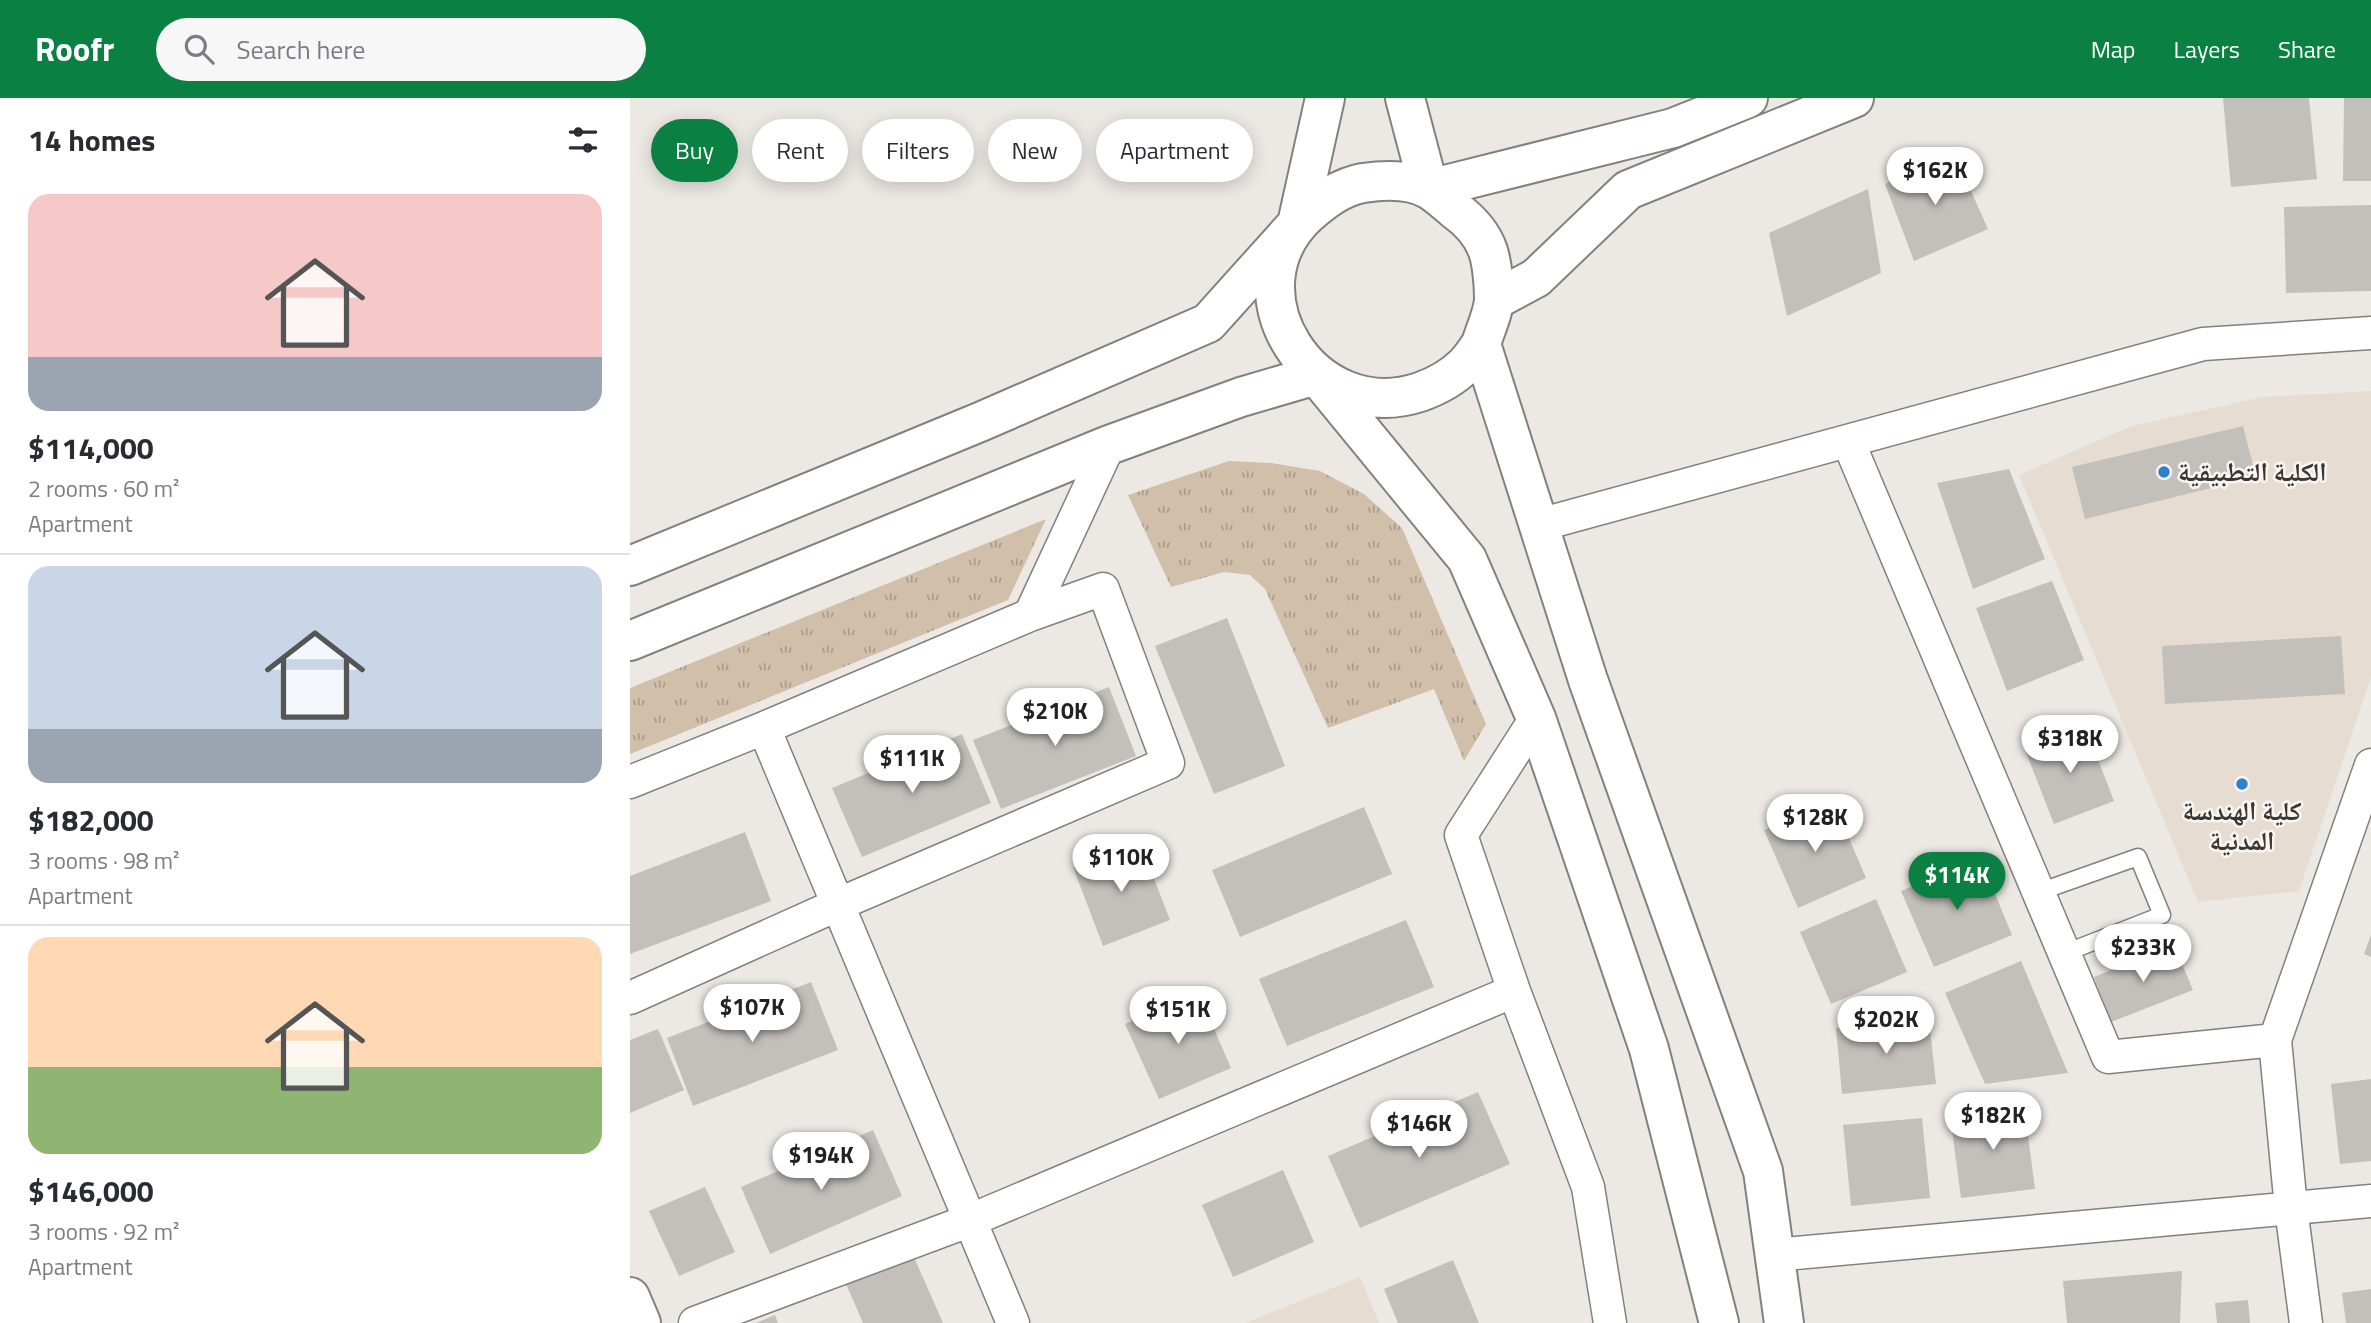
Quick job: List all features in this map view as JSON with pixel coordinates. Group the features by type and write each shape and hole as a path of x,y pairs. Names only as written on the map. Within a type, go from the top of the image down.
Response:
{"main road":[{"path":"1325,98 1297,224 1281,256 1276,280 1277,309 1287,338 1467,559 1536,718 1649,1049 1719,1323"},
{"path":"1405,98 1429,190"},
{"path":"1429,190 1673,128 1748,98"},
{"path":"1495,300 1536,278 1628,190 1853,98"},
{"path":"630,566 980,422 1208,323 1297,224 1327,197 1358,184 1378,181 1407,183 1429,190 1471,222 1488,251 1495,300 1481,344 1465,365 1439,386 1402,398 1365,398 1344,391 1317,376 1241,397 1110,445 630,641"},
{"path":"1481,344 1588,680 1763,1171 1784,1323"},
{"path":"630,1297 641,1323"}],"street":[{"path":"1539,525 2203,344 2371,333"},
{"path":"1848,441 2108,1056 2275,1040"},
{"path":"1030,615 1110,445"},
{"path":"630,782 1030,615 1103,589 1168,763 839,904 630,998"},
{"path":"1536,718 1461,835 1514,992 1588,1187 1610,1323"},
{"path":"764,728 1013,1323"},
{"path":"2306,1323 2291,1208 2275,1040 2363,815 2371,765"},
{"path":"695,1323 971,1220 1514,992"},
{"path":"1774,1255 2371,1201"}],"lane":[{"path":"2039,892 2138,857 2162,915 2065,953"}],"shaded area":[{"path":"2371,391 2371,677 2299,891 2198,902 2019,475 2132,426 2263,397"},
{"path":"1360,1277 1379,1323 1245,1323"}],"green space":[{"path":"1229,461 1271,463 1320,471 1364,494 1402,528 1486,724 1464,761 1434,689 1328,728 1265,589 1250,575 1224,572 1171,587 1128,495"},
{"path":"1046,519 1008,600 630,754 630,688"}],"building":[{"path":"2223,98 2309,98 2317,179 2231,187"},
{"path":"2344,98 2371,98 2371,181 2343,181"},
{"path":"1953,151 1988,229 1914,261 1885,184"},
{"path":"1868,189 1881,273 1787,316 1769,233"},
{"path":"2371,205 2371,291 2286,293 2284,207"},
{"name":"الكلية التطبيقية","path":"2243,426 2256,477 2085,519 2072,467"},
{"path":"2009,469 2045,559 1973,589 1937,483"},
{"path":"2052,581 2084,660 2007,691 1976,608"},
{"path":"1227,618 1285,766 1214,794 1155,646"},
{"path":"2341,636 2345,694 2165,704 2162,646"},
{"path":"1109,687 1136,756 1001,809 973,740"},
{"path":"2085,726 2114,801 2054,824 2025,750"},
{"path":"962,734 991,803 862,857 832,788"},
{"path":"1833,801 1866,878 1798,908 1764,830"},
{"path":"1364,807 1392,874 1240,937 1212,870"},
{"path":"745,832 771,901 630,954 630,876"},
{"path":"1140,842 1170,920 1103,946 1073,867"},
{"path":"1980,857 2012,935 1934,967 1901,891"},
{"path":"1876,899 1907,972 1831,1004 1800,932"},
{"path":"1406,920 1434,987 1287,1046 1259,979"},
{"path":"2371,935 2371,957 2364,954"},
{"path":"2174,945 2193,990 2111,1022 2094,977"},
{"path":"2021,961 2068,1073 1985,1084 1945,993"},
{"path":"811,982 838,1050 693,1106 667,1038"},
{"path":"1198,992 1231,1068 1159,1099 1125,1024"},
{"path":"1929,1019 1936,1084 1842,1094 1836,1028"},
{"path":"658,1029 684,1090 630,1113 630,1040"},
{"path":"2371,1079 2371,1161 2340,1164 2331,1084"},
{"path":"1478,1092 1510,1164 1360,1228 1328,1156"},
{"path":"2024,1105 2035,1189 1961,1198 1950,1115"},
{"path":"1922,1118 1930,1198 1851,1206 1843,1125"},
{"path":"873,1130 902,1196 770,1254 741,1187"},
{"path":"1283,1170 1314,1242 1233,1277 1202,1205"},
{"path":"705,1187 735,1252 679,1276 649,1211"},
{"path":"913,1255 943,1323 863,1323 846,1284"},
{"path":"1453,1260 1479,1323 1398,1323 1384,1289"},
{"path":"2182,1271 2180,1323 2067,1323 2063,1281"},
{"path":"2371,1289 2371,1323 2346,1323 2342,1293"},
{"path":"2248,1300 2250,1323 2217,1323 2215,1303"},
{"path":"775,1315 778,1323 756,1323"}],"place":[{"name":"الكلية التطبيقية","path":"2164,472"},
{"name":"كلية الهندسة المدنية","path":"2242,784"}]}
